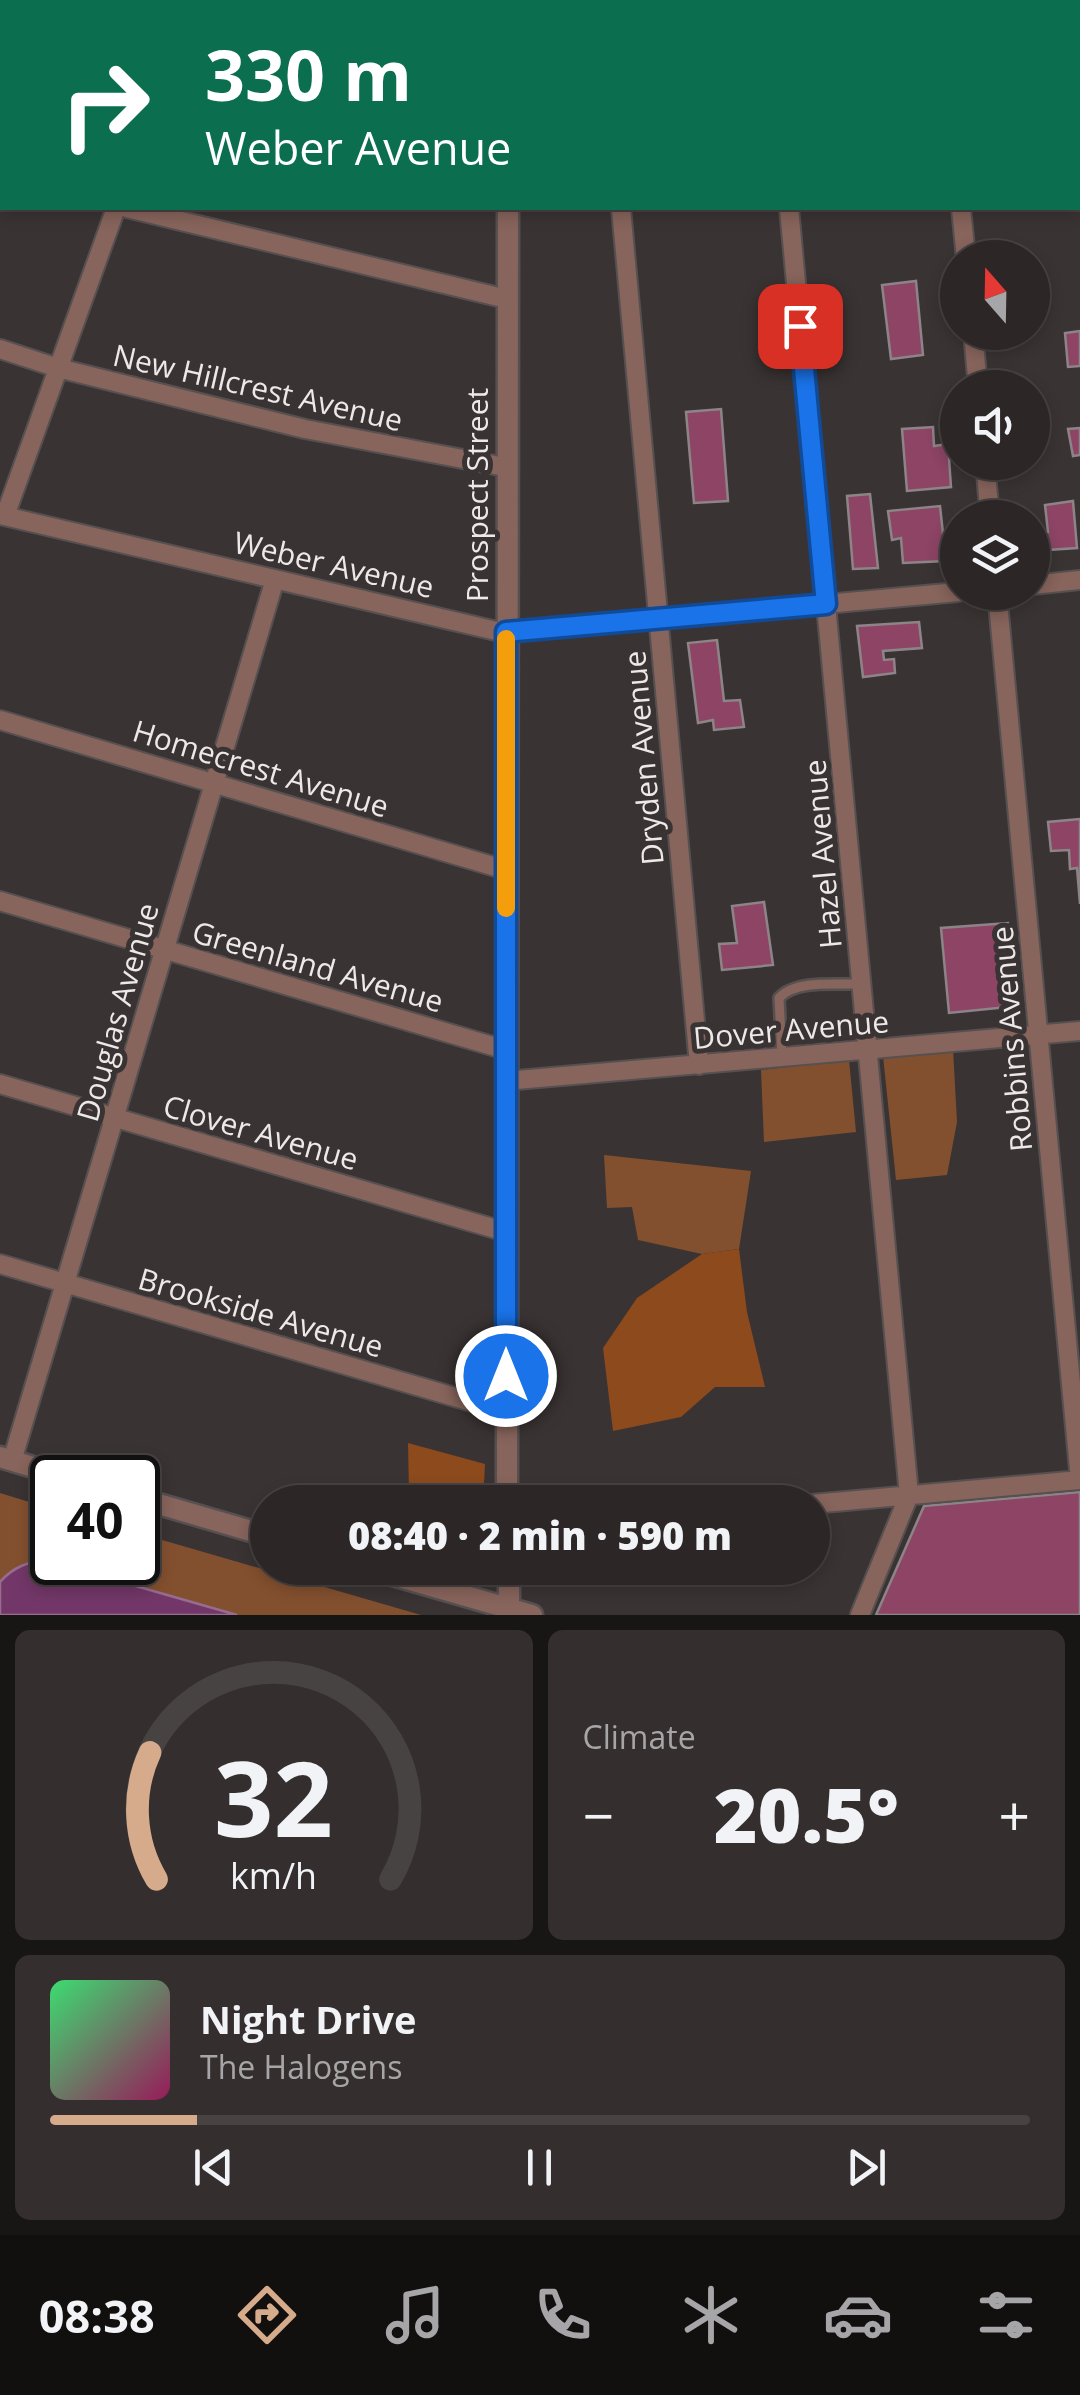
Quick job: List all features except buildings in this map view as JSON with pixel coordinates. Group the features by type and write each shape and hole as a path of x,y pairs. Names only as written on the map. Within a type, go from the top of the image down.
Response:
{"street":[{"path":"2,515 115,210"},
{"path":"135,210 507,299"},
{"name":"Prospect Street","path":"507,1485 508,210"},
{"name":"Dryden Avenue","path":"620,210 699,1065"},
{"name":"Hazel Avenue","path":"789,210 910,1495"},
{"path":"961,210 964,240"},
{"name":"New Hillcrest Avenue","path":"0,349 58,368 305,429 506,467"},
{"name":"Weber Avenue","path":"2,515 506,632 940,594"},
{"name":"Douglas Avenue","path":"6,1459 66,1283 274,579"},
{"path":"1050,583 1080,580"},
{"name":"Robbins Avenue","path":"999,610 1080,1480"},
{"name":"Homecrest Avenue","path":"0,720 506,870"},
{"name":"Greenland Avenue","path":"0,900 506,1050"},
{"name":"Dover Avenue","path":"506,1082 1080,1032"},
{"name":"Clover Avenue","path":"0,1084 506,1232"},
{"name":"Brookside Avenue","path":"0,1264 506,1412"},
{"path":"6,1459 30,1466"},
{"path":"830,1502 1080,1480"},
{"path":"860,1615 910,1495"},
{"path":"160,1504 250,1531"},
{"path":"422,1585 509,1612 532,1615"},
{"path":"508,1585 509,1612"}],"lane":[{"path":"782,1058 779,998 786,990 862,984"}],"shaded area":[{"path":"953,1049 957,1122 947,1175 896,1180 883,1056"},
{"path":"849,1060 856,1132 764,1142 761,1070"},
{"path":"604,1155 751,1171 739,1249 702,1254 638,1240 632,1207 607,1208"},
{"path":"739,1249 747,1312 765,1387 715,1387 681,1417 613,1431 603,1348 637,1298 702,1254"},
{"path":"408,1443 485,1464 484,1485 409,1485"},
{"path":"0,1493 30,1502 30,1565 9,1572 0,1582"},
{"path":"160,1539 250,1565 250,1585 317,1585 421,1615 237,1615 134,1585 160,1585"},
{"path":"30,1563 30,1585 132,1585 237,1615 0,1615 0,1582"}],"slow traffic":[{"path":"506,639 506,908"}],"route":[{"path":"506,1376 506,632 826,604 800,326"}]}
